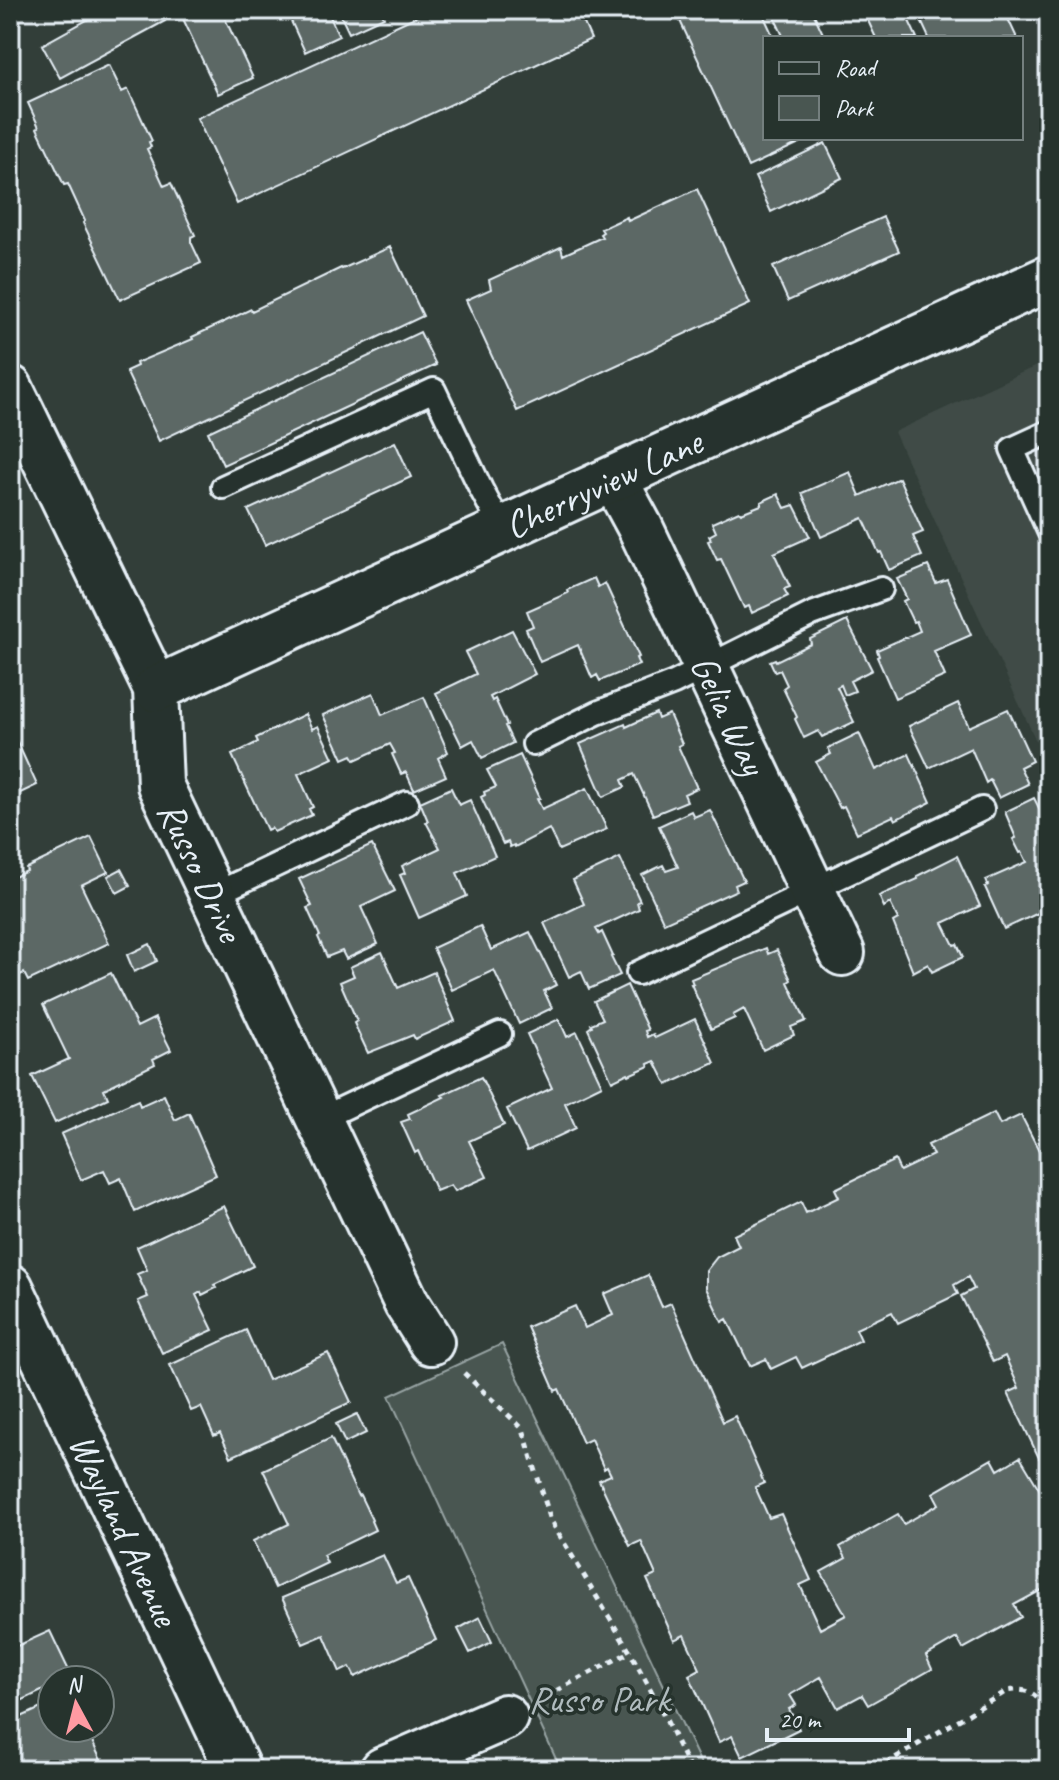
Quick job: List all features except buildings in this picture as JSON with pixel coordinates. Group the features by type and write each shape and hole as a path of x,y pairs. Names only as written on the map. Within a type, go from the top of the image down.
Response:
{"street":[{"name":"Cherryview Lane","path":"156,689 1049,278"},
{"name":"Russo Drive","path":"10,388 156,689 160,785 407,1304 431,1342"},
{"name":"Gelia Way","path":"614,479 640,527 842,953"},
{"name":"Wayland Avenue","path":"10,1287 238,1770"},
{"path":"383,1770 505,1717"}],"lane":[{"path":"223,487 434,390 503,530"},
{"path":"1049,432 1012,449 1049,531"},
{"path":"534,744 597,713 674,683 812,614 881,589"},
{"path":"213,895 407,803"},
{"path":"638,973 982,809"},
{"path":"318,1120 500,1034"}],"path":[{"path":"431,1342 523,1429 551,1521 630,1652 690,1770"},
{"path":"505,1717 630,1652"},
{"path":"875,1770 1007,1691 1020,1689 1032,1693 1049,1715"}],"shaded area":[{"path":"1049,360 1049,769 894,432"}],"green space":[{"name":"Russo Park","path":"502,1344 704,1770 561,1770 389,1396"}]}
